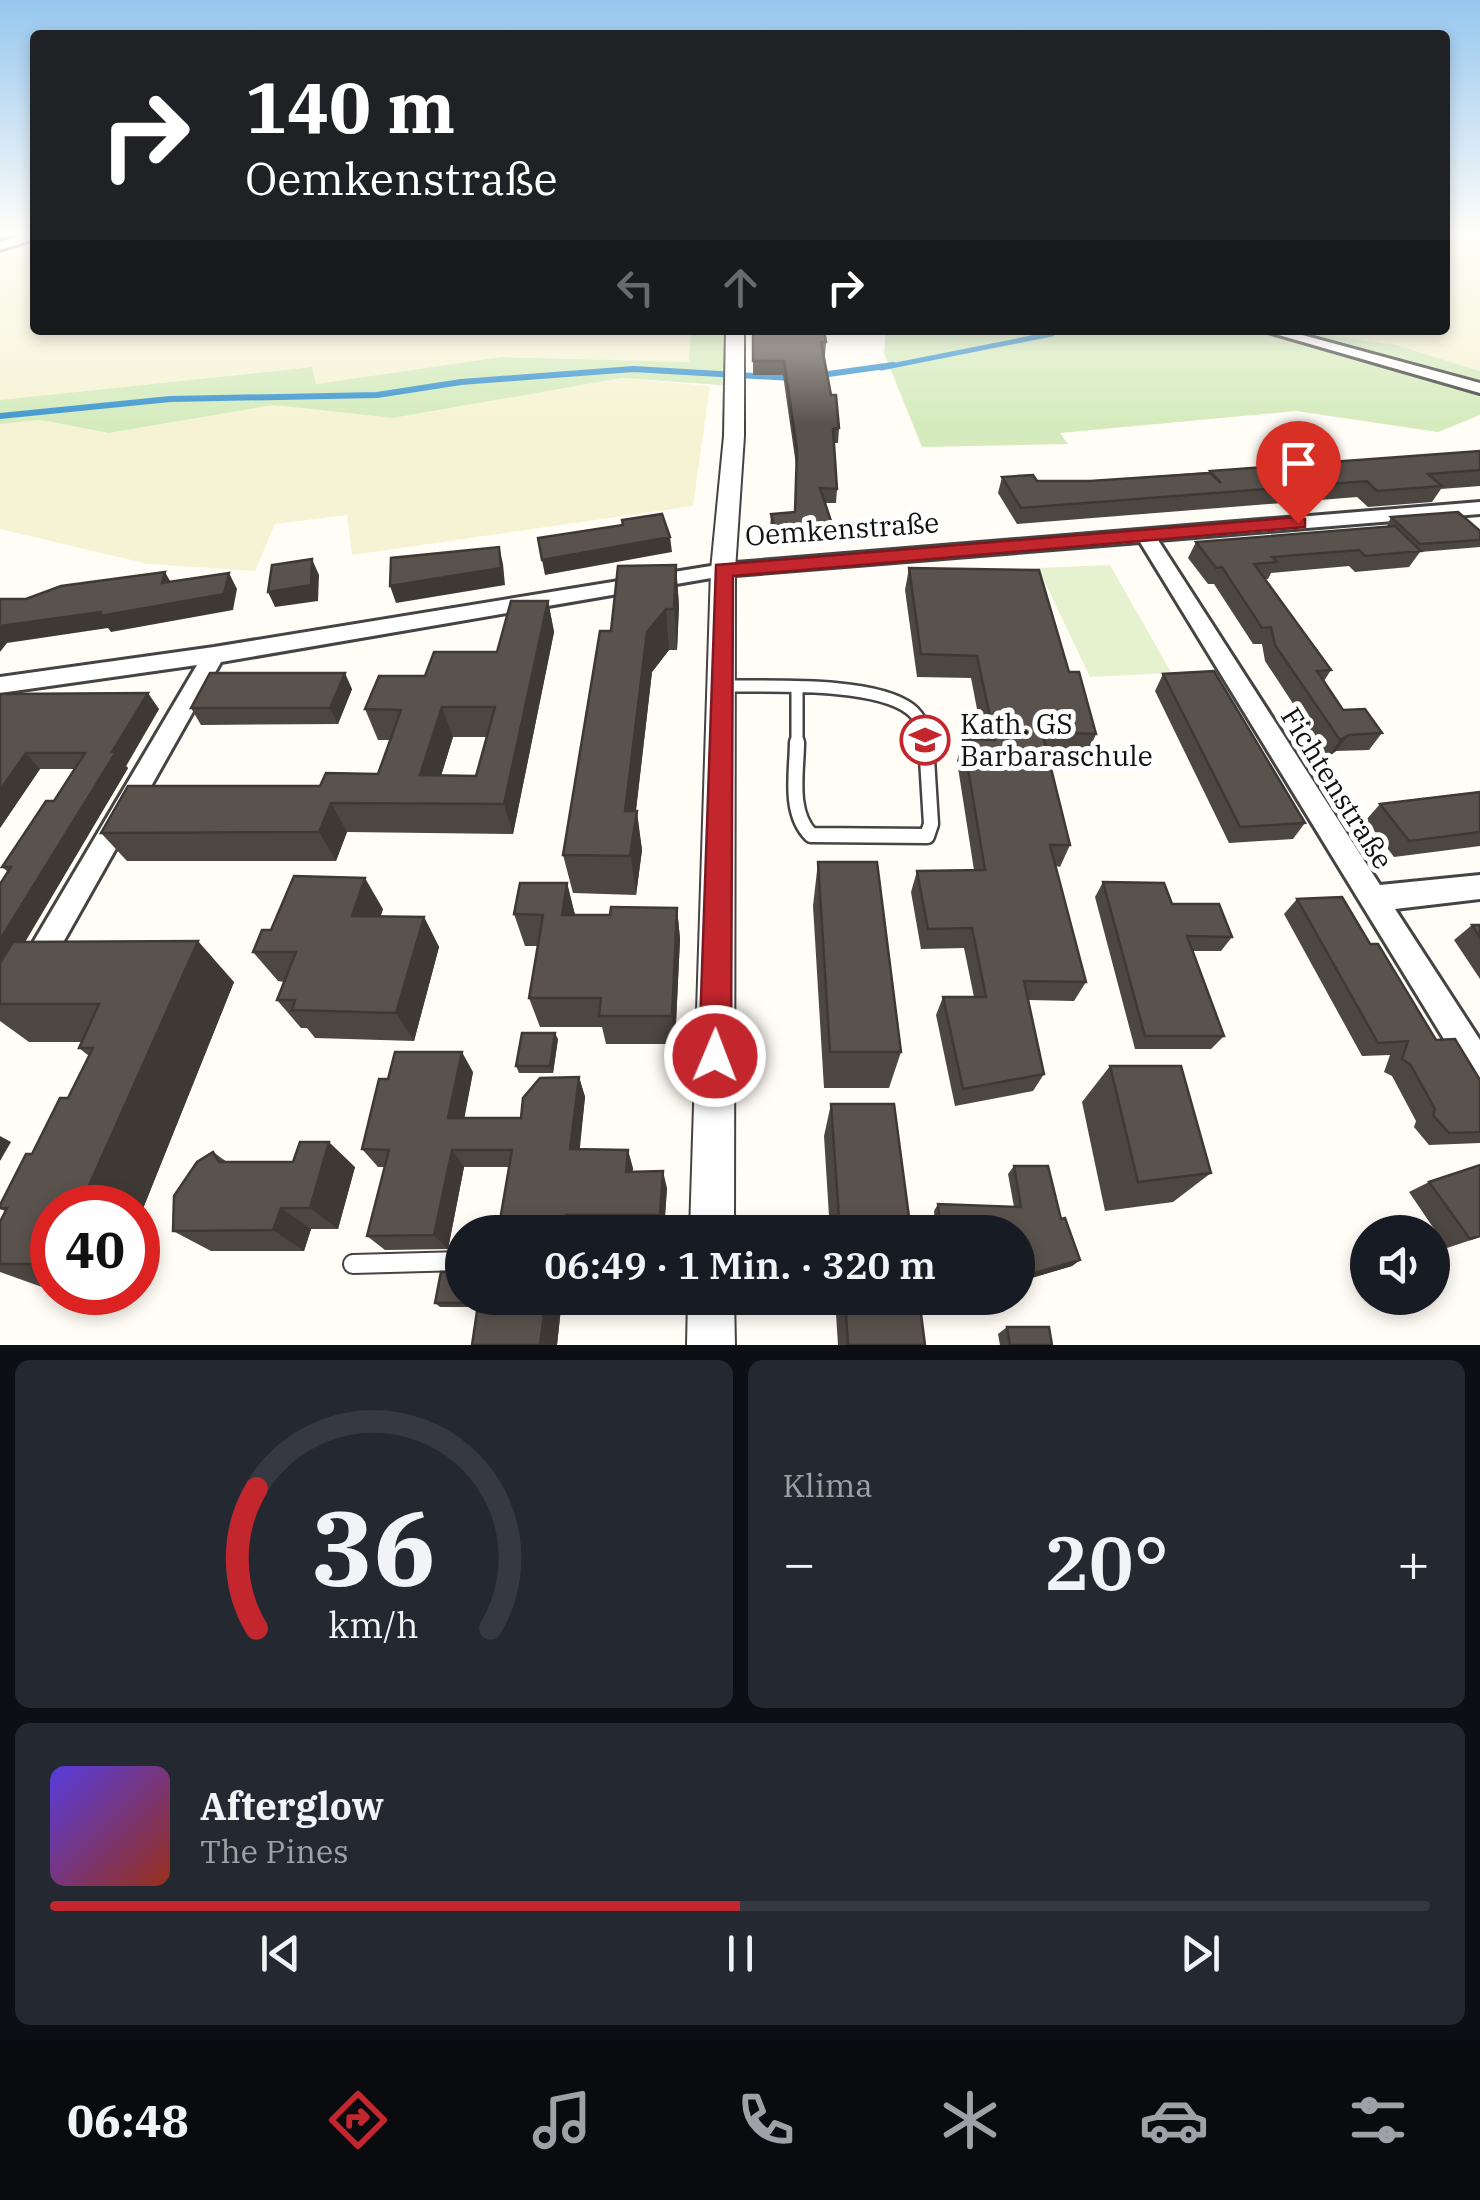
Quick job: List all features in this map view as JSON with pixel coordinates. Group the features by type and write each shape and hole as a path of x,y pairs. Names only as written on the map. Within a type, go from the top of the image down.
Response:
{"street":[{"path":"712,1215 723,570 734,436 735,335"},
{"path":"1286,335 1480,388"},
{"name":"Oemkenstraße","path":"0,685 214,654 723,570 1480,508"},
{"name":"Fichtenstraße","path":"1146,536 1480,1069"},
{"path":"20,990 214,654"},
{"path":"1370,899 1480,887"},
{"path":"710,1345 711,1315"}],"lane":[{"path":"721,686 797,689 876,693 910,708 922,722 932,824 927,836 811,835 802,826 797,812 797,689"},
{"path":"353,1264 445,1261"}],"shaded area":[{"path":"0,298 30,298 30,335 691,335 690,362 501,357 316,384 312,367 0,400"},
{"path":"1450,298 1480,298 1480,371 1396,345 1325,335 1450,335"},
{"path":"622,378 710,386 693,506 352,555 347,515 275,524 255,571 148,564 0,529 0,424 40,420 109,433 273,405 393,418"}],"green space":[{"path":"691,335 735,335 734,386 622,378 393,418 273,405 109,433 40,420 0,424 0,400 312,367 316,384 501,357 689,362"},
{"path":"886,335 1325,335 1396,345 1480,371 1480,415 1438,432 1296,411 1060,433 1068,444 922,447 884,353"},
{"path":"1110,565 1171,673 1090,677 1038,568"}],"building":[{"path":"753,335 825,335 826,342 821,342 831,395 836,395 839,428 833,429 837,489 820,488 832,524 816,525 818,530 776,533 771,514 795,512 797,450 784,361 753,361"},
{"path":"1480,451 1480,470 1428,474 1442,486 1377,491 1367,481 1021,508 1002,477 1033,475 1037,481 1090,481 1210,473 1221,483 1210,471"},
{"path":"1458,512 1480,531 1480,540 1420,544 1391,517"},
{"path":"662,514 670,537 542,560 538,538 623,525 622,520"},
{"path":"1395,526 1421,551 1365,556 1359,550 1272,557 1277,562 1254,564 1331,670 1317,671 1343,710 1365,709 1382,733 1349,735 1340,740 1275,645 1271,627 1262,628 1222,567 1216,568 1196,542"},
{"path":"499,547 501,568 390,586 391,558"},
{"path":"312,559 311,585 268,592 272,565"},
{"path":"676,565 674,609 666,609 647,632 625,811 637,811 630,856 563,855 600,631 611,631 618,566"},
{"path":"909,568 1039,570 1069,672 1079,672 1096,734 1042,732 1070,845 1050,845 1086,982 1024,981 1044,1074 963,1089 943,997 986,997 972,928 928,929 917,871 985,870 963,739 995,740 977,656 921,654"},
{"path":"165,572 162,583 229,573 224,594 100,616 101,612 0,626 0,599 26,599 61,586"},
{"path":"511,601 548,601 504,804 331,803 319,832 101,833 128,786 320,786 326,773 378,774 401,710 365,709 379,676 425,676 434,652 497,652","holes":["442,707 495,707 476,776 420,775"]},
{"path":"1214,671 1305,823 1240,827 1163,674"},
{"path":"210,673 345,673 330,708 191,708"},
{"path":"148,693 0,940 0,884 11,867 2,867 46,801 54,801 85,753 26,753 0,790 0,694"},
{"path":"1480,792 1480,832 1409,841 1380,804"},
{"path":"818,862 877,862 901,1052 830,1052"},
{"path":"294,876 365,878 352,916 424,917 396,1013 292,1010 295,1000 277,1000 296,952 253,952 262,930 271,930"},
{"path":"1103,882 1164,883 1172,904 1219,904 1232,937 1187,936 1224,1036 1145,1036"},
{"path":"520,883 567,883 562,915 610,915 611,907 677,908 672,1016 599,1016 601,998 529,998 543,915 514,914"},
{"path":"1342,897 1370,944 1378,944 1436,1040 1455,1039 1480,1080 1480,1132 1449,1133 1433,1115 1435,1109 1410,1064 1402,1059 1408,1041 1378,1043 1297,899"},
{"path":"198,941 89,1185 30,1185 30,1264 0,1264 0,1222 7,1208 0,1205 60,1098 68,1098 93,1048 79,1048 99,1004 0,1004 0,963 13,942"},
{"path":"522,1033 555,1033 550,1066 516,1066"},
{"path":"395,1052 462,1052 448,1118 521,1118 523,1098 540,1078 579,1077 570,1149 628,1150 626,1172 663,1171 660,1215 501,1215 512,1150 452,1150 434,1235 367,1236 389,1150 362,1149 379,1079 388,1079"},
{"path":"1110,1066 1181,1066 1211,1173 1138,1182"},
{"path":"831,1104 894,1104 909,1215 839,1215"},
{"path":"300,1142 329,1142 310,1208 281,1208 273,1230 173,1231 174,1196 197,1162 213,1152 219,1162 293,1162"},
{"path":"1480,1165 1480,1236 1470,1239 1429,1182"},
{"path":"1014,1166 1048,1166 1061,1219 1065,1218 1080,1260 1035,1273 1035,1215 939,1215 938,1204 1021,1207"},
{"path":"441,1272 445,1272 445,1303 435,1303"},
{"path":"476,1315 544,1315 540,1345 472,1345"},
{"path":"846,1315 921,1315 925,1345 848,1345"},
{"path":"1007,1327 1049,1327 1052,1345 1010,1345"}],"waterway":[{"path":"881,368 1047,335"},
{"path":"821,375 893,365"},
{"path":"0,416 170,399 377,395 461,382 633,369 792,378"}],"place":[{"name":"Kath. GS Barbaraschule","path":"925,740"}],"route":[{"path":"715,1056 723,570 1298,523"}]}
